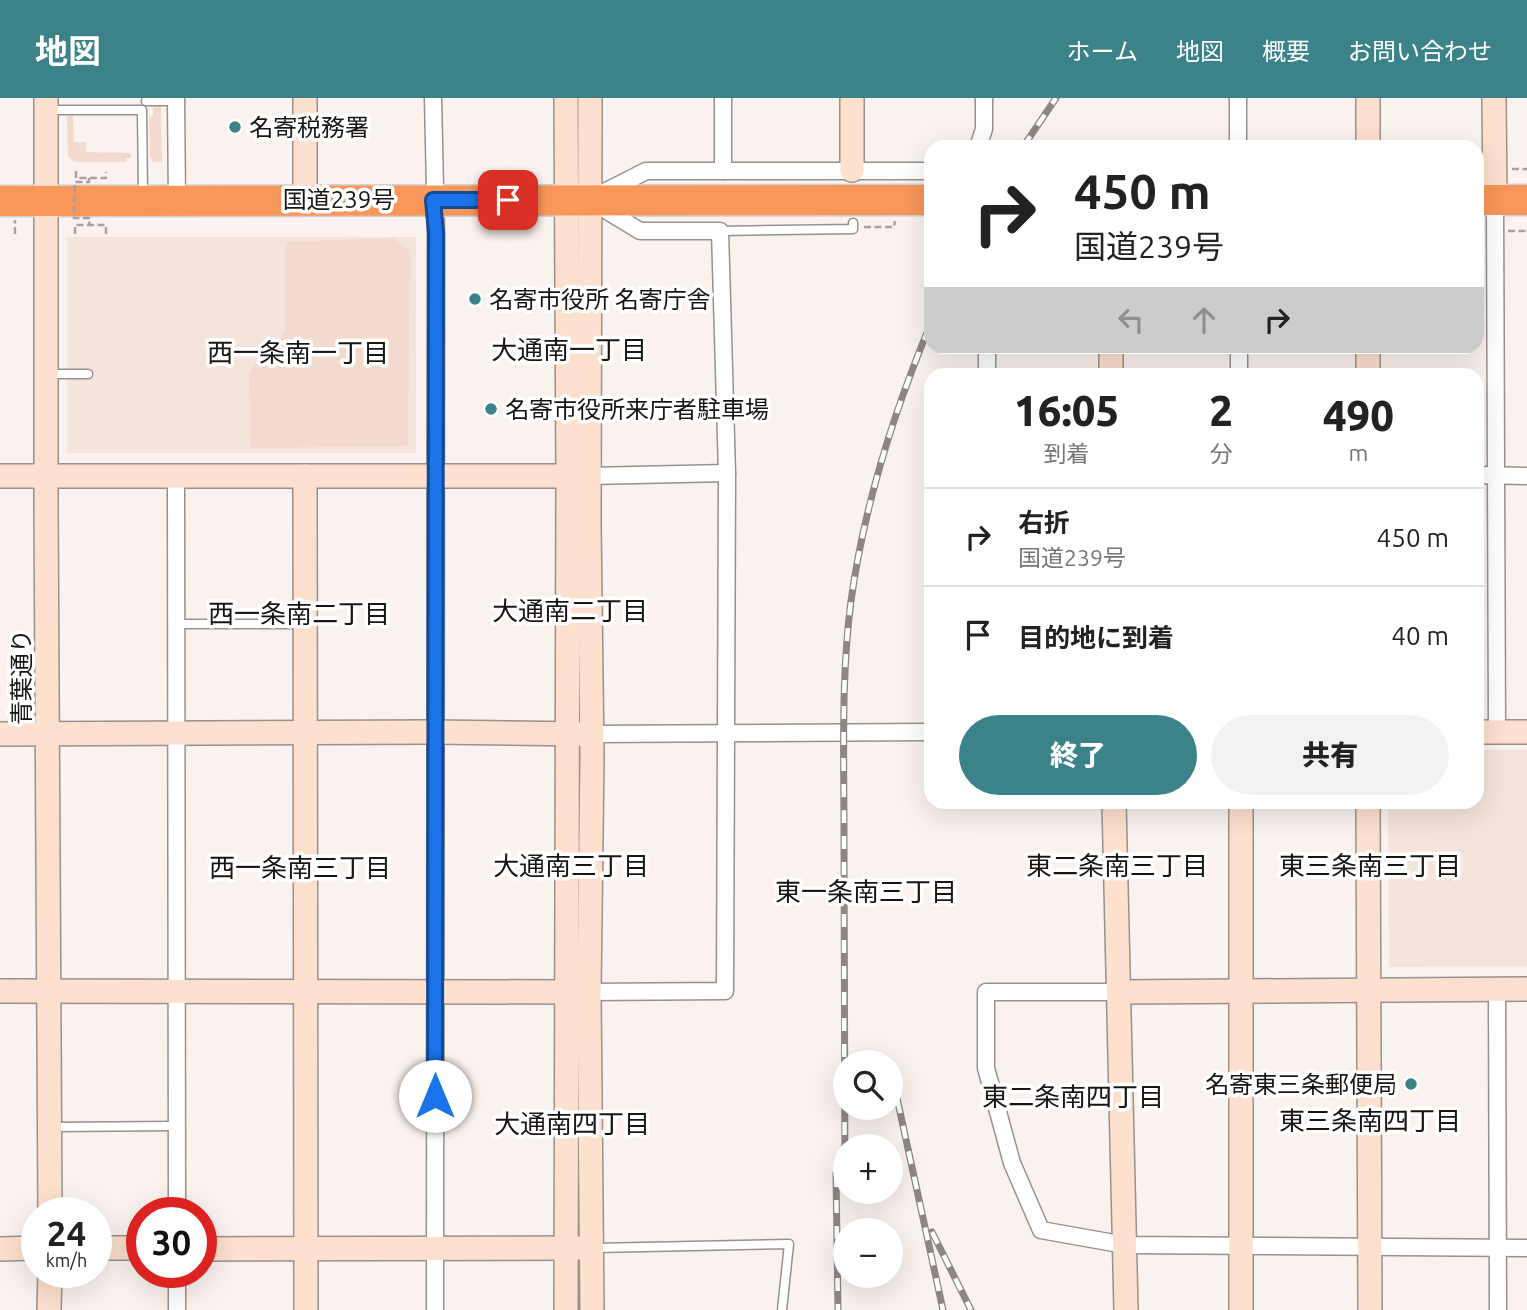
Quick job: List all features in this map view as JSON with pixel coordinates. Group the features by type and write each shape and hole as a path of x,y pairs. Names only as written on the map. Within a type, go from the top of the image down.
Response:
{"highway":[{"name":"国道239号","path":"0,201 924,200"},
{"path":"1486,200 1527,200"}],"street":[{"path":"305,98 305,199"},
{"path":"433,98 433,200 436,233 435,1310"},
{"path":"566,98 578,200 578,475 566,734 592,1248 592,1310"},
{"path":"578,200 590,98"},
{"path":"723,98 723,171"},
{"path":"852,98 852,173"},
{"path":"980,140 984,129 984,98"},
{"path":"1238,98 1238,140"},
{"path":"1368,98 1368,140"},
{"path":"1494,98 1486,200 1497,475 1487,732 1527,733"},
{"path":"176,100 177,200"},
{"name":"青葉通り","path":"47,104 50,1197"},
{"path":"578,200 646,171 924,171"},
{"path":"0,991 725,991 727,473 720,231 640,232 578,200"},
{"path":"0,476 727,473"},
{"path":"305,475 306,1310"},
{"path":"566,1310 577,992 592,734 578,475"},
{"path":"1484,475 1527,476"},
{"path":"176,476 177,1197"},
{"path":"0,734 924,732"},
{"path":"1114,809 1126,1310"},
{"path":"1241,809 1241,1310"},
{"path":"1368,809 1370,1310"},
{"path":"1497,989 1498,1310"},
{"path":"1527,989 986,992 986,1068 1012,1163 1041,1230 1125,1245 1527,1248"},
{"path":"0,1249 21,1248"},
{"path":"217,1249 592,1248"},
{"path":"49,1310 50,1288"},
{"path":"177,1288 177,1310"}],"lane":[{"path":"47,104 176,100"},
{"path":"143,200 144,103"},
{"path":"720,231 853,229 853,223"},
{"path":"46,374 88,374"},
{"path":"176,624 305,624"},
{"path":"49,1127 177,1126"},
{"path":"592,1248 789,1244 782,1310"}],"path":[{"path":"76,171 76,178 106,178 106,172"},
{"path":"89,178 89,182 75,182 74,218 90,218 89,225"},
{"path":"75,234 75,225 106,225 106,234"},
{"path":"865,227 894,227"}],"shaded area":[{"path":"161,106 162,162 152,162 149,117 153,116 153,107"},
{"path":"67,116 73,116 74,142 86,142 86,152 131,153 131,158 127,158 127,162 74,162 68,156"},
{"path":"67,237 416,237 416,453 67,453"},
{"path":"394,238 410,251 408,446 251,448 249,374 285,331 286,242"},
{"path":"1484,750 1527,750 1527,966 1389,967 1388,809 1484,809"}],"railway":[{"path":"1028,140 1056,98"},
{"path":"845,1134 844,688 848,630 857,565 872,494 893,425 924,341"},
{"path":"902,1120 943,1310"},
{"path":"836,1204 838,1310"},
{"path":"932,1232 971,1310"}],"place":[{"name":"名寄税務署","path":"235,127"},
{"name":"名寄市役所 名寄庁舎","path":"475,299"},
{"name":"名寄市役所来庁者駐車場","path":"491,409"},
{"name":"名寄東三条郵便局","path":"1411,1084"}],"district":[{"name":"大通南一丁目","path":"569,349"},
{"name":"西一条南一丁目","path":"298,352"},
{"name":"大通南二丁目","path":"570,610"},
{"name":"西一条南二丁目","path":"299,613"},
{"name":"大通南三丁目","path":"571,865"},
{"name":"東二条南三丁目","path":"1117,865"},
{"name":"東三条南三丁目","path":"1370,865"},
{"name":"西一条南三丁目","path":"300,867"},
{"name":"東一条南三丁目","path":"866,891"},
{"name":"東二条南四丁目","path":"1073,1096"},
{"name":"東三条南四丁目","path":"1370,1120"},
{"name":"大通南四丁目","path":"572,1123"}],"route":[{"path":"435,1096 436,233 433,200 508,200"}]}
